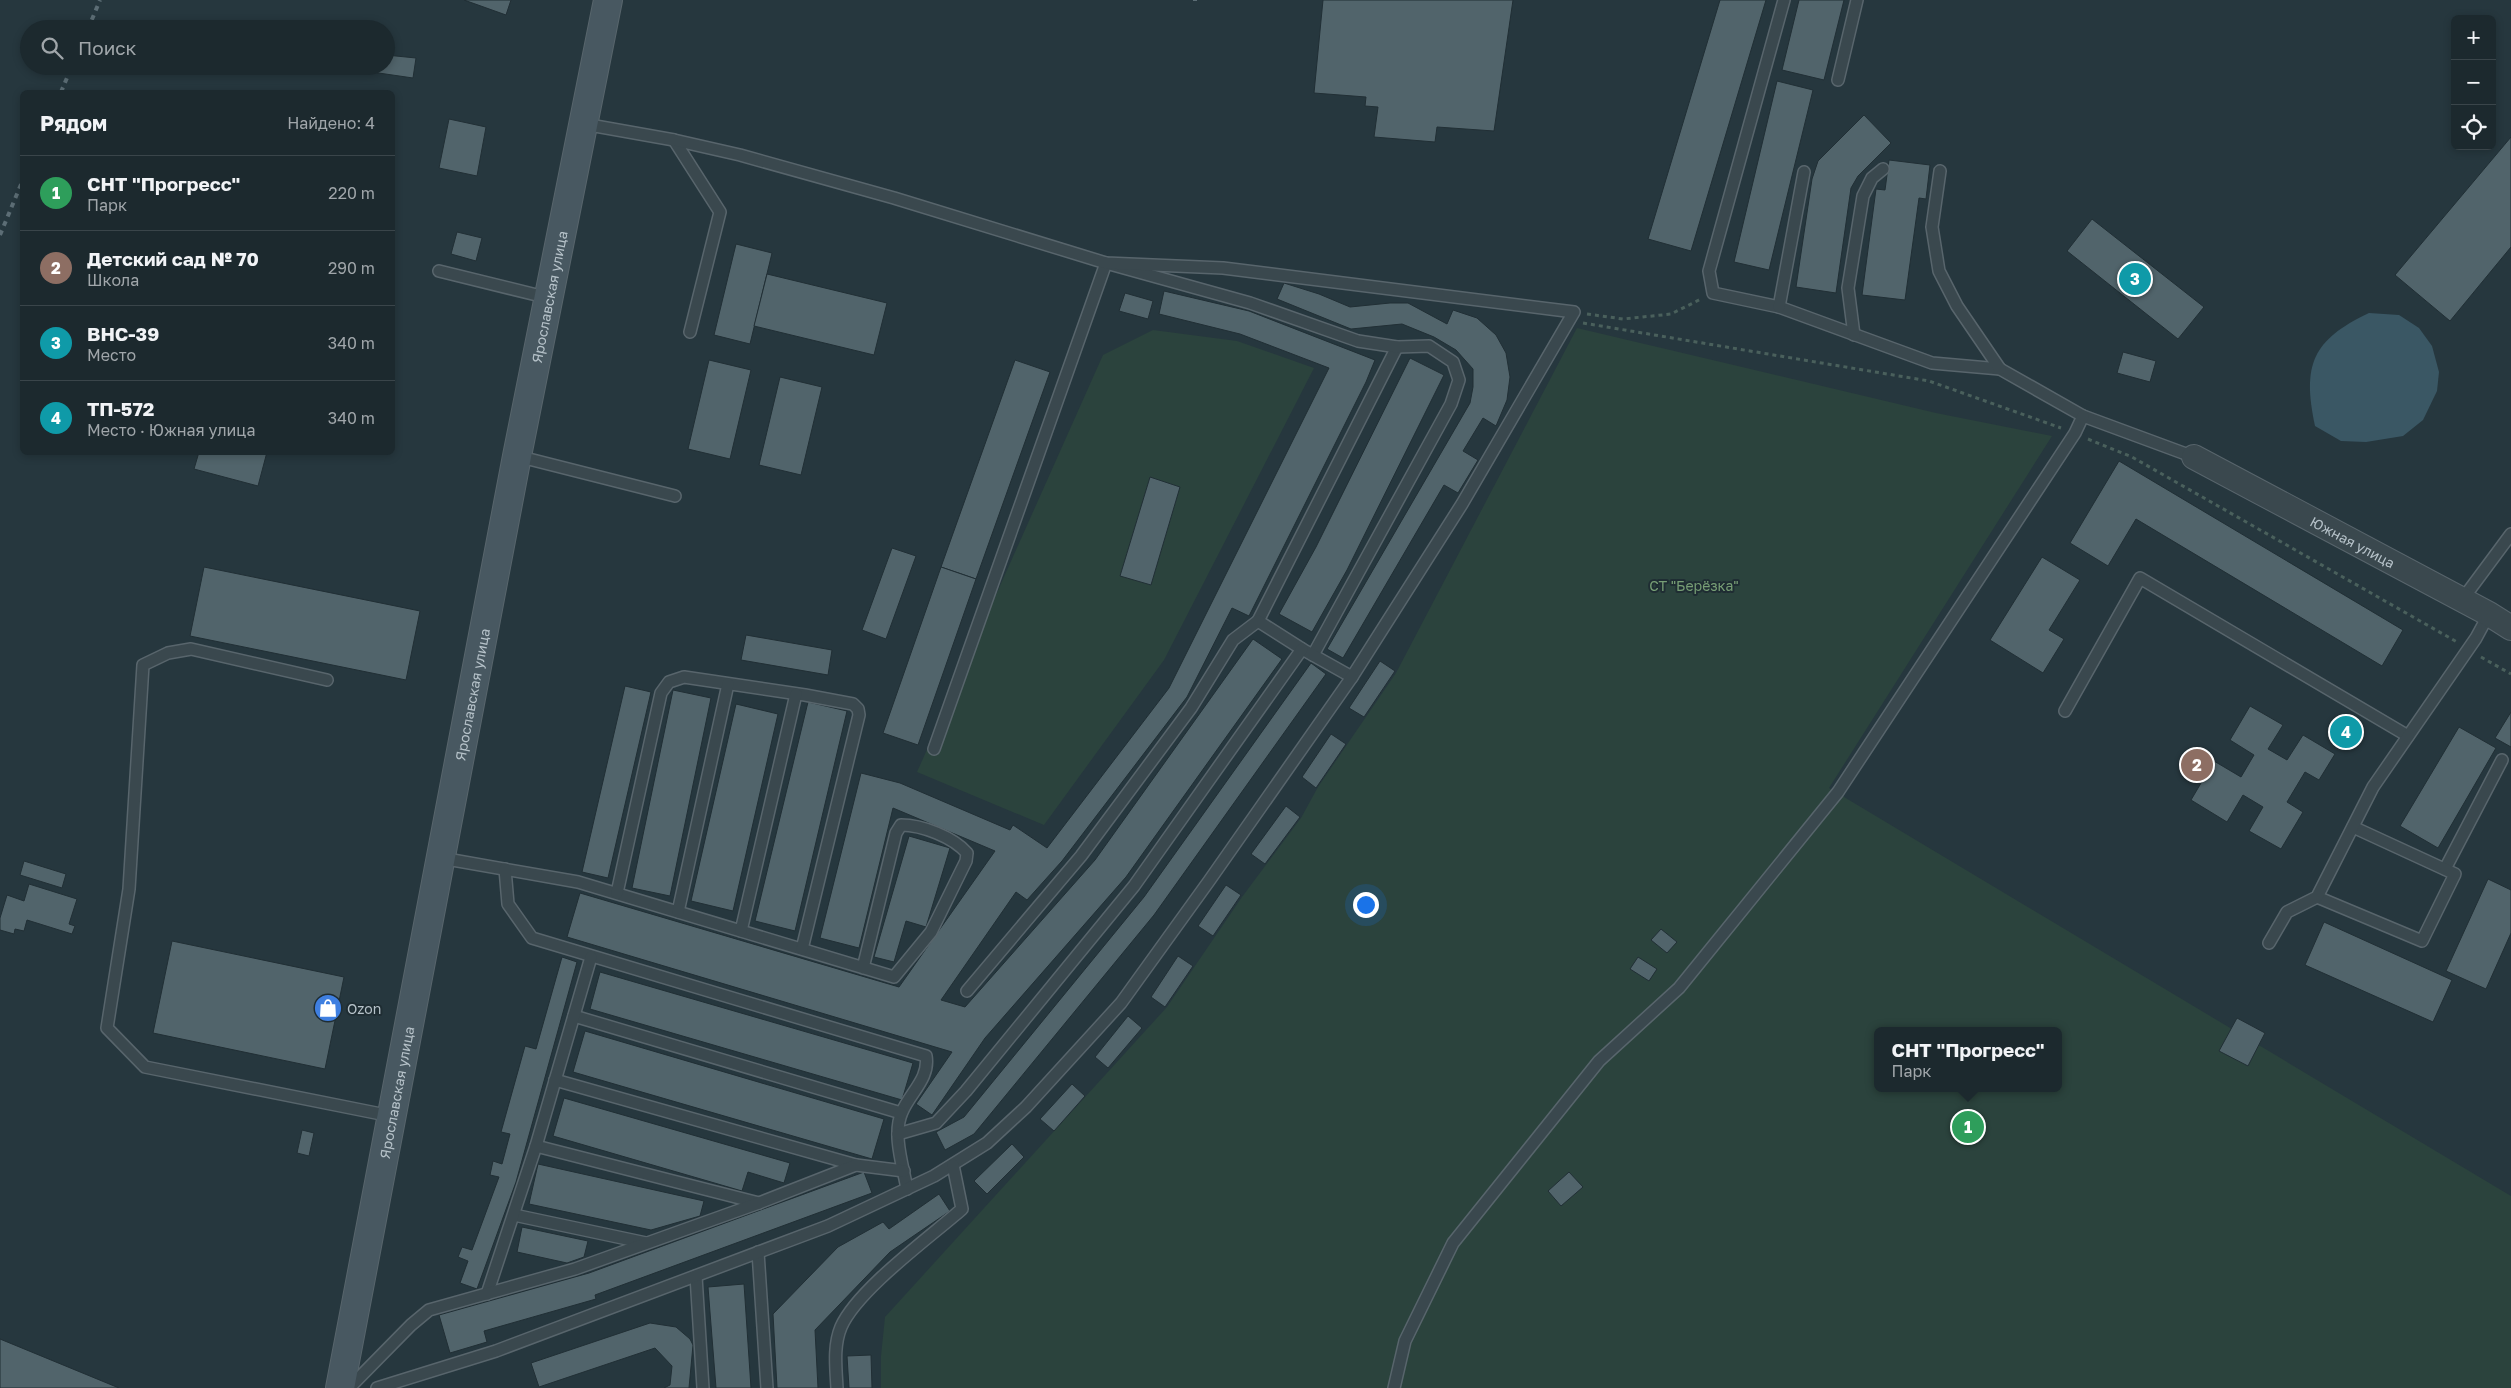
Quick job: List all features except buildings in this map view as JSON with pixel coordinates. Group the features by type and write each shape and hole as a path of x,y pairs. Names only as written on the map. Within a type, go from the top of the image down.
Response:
{"main road":[{"name":"Ярославская улица","path":"340,1388 517,456 608,0"}],"street":[{"name":"Южная улица","path":"2194,456 2511,628"}],"lane":[{"path":"1784,0 1709,271 1713,292 1779,307 1932,363 2000,369 2083,416 2194,456"},
{"path":"1838,80 1857,0"},
{"path":"584,124 674,140 740,155 894,198 1250,303 1358,342 1398,347 1429,346 1453,362 1459,380 1451,404 1308,652 1134,886 966,1091 936,1123 898,1134"},
{"path":"674,140 720,212 690,332"},
{"path":"1854,335 1848,288 1863,196 1872,178 1883,169"},
{"path":"1940,171 1932,227 1938,271 1957,306 2000,369"},
{"path":"1779,307 1804,172"},
{"path":"377,1388 496,1351 828,1226 953,1165 987,1143 1026,1107 1121,1003 1352,677 1462,504 1571,316 1223,268 1106,262"},
{"path":"934,749 1106,262"},
{"path":"439,271 549,298"},
{"path":"966,991 1081,856 1191,708 1233,640 1258,621 1398,347"},
{"path":"1394,1388 1406,1341 1453,1243 1599,1061 1679,988 1838,792 2075,433 2083,416"},
{"path":"517,456 675,496"},
{"path":"2462,600 2511,534"},
{"path":"2065,710 2140,578 2408,736"},
{"path":"2269,943 2287,912 2317,897 2373,787 2468,649 2488,614"},
{"path":"1258,621 1352,677"},
{"path":"328,680 191,649 168,652 144,665 129,889 107,1028 145,1067 392,1116"},
{"path":"617,894 661,693 669,682 684,677 853,704 858,709 859,715 802,949"},
{"path":"678,912 728,684"},
{"path":"741,931 796,694"},
{"path":"2445,869 2502,760"},
{"path":"441,858 578,882 802,949 863,968 894,977 931,932 966,861 967,853 958,843 912,825 901,825 896,834 863,968"},
{"path":"2317,897 2422,941 2455,874 2353,827"},
{"path":"505,869 508,904 532,938 926,1056 928,1065 924,1076 901,1113 898,1134 907,1189"},
{"path":"487,1294 536,1146 591,957"},
{"path":"574,1016 901,1113"},
{"path":"555,1080 856,1165 904,1171"},
{"path":"536,1146 759,1203"},
{"path":"349,1388 411,1325 429,1310 575,1269 759,1203 856,1165"},
{"path":"837,1388 836,1350 841,1327 857,1303 880,1280 962,1209 953,1165"},
{"path":"514,1215 647,1243"},
{"path":"758,1252 767,1388"},
{"path":"696,1276 703,1388"}],"path":[{"path":"1571,316 1623,319 1671,314 1713,292"},
{"path":"1571,316 1929,381 2075,433 2132,456 2511,674"}],"green space":[{"name":"СТ \"Берёзка\"","path":"1577,328 1936,413 2052,436 1829,788 2511,1196 2511,1388 881,1388 881,1356 885,1317 1167,1007 1242,897 1301,818 1318,787 1396,673"},
{"path":"1153,330 1237,341 1314,368 1164,660 1044,825 917,772 1103,355"}],"water":[{"path":"2369,313 2399,315 2419,328 2432,346 2439,372 2437,391 2423,420 2403,436 2366,442 2341,441 2315,426 2311,405 2311,371 2323,345 2335,333"}],"railway":[{"path":"92,20 100,0"},
{"path":"62,90 68,75"},
{"path":"0,235 20,187"}],"place":[{"name":"ВНС-39","path":"2135,279"},
{"name":"ТП-572","path":"2346,732"},
{"name":"Детский сад № 70","path":"2197,765"},
{"name":"Ozon","path":"328,1008"},
{"name":"СНТ \"Прогресс\"","path":"1968,1127"}]}
